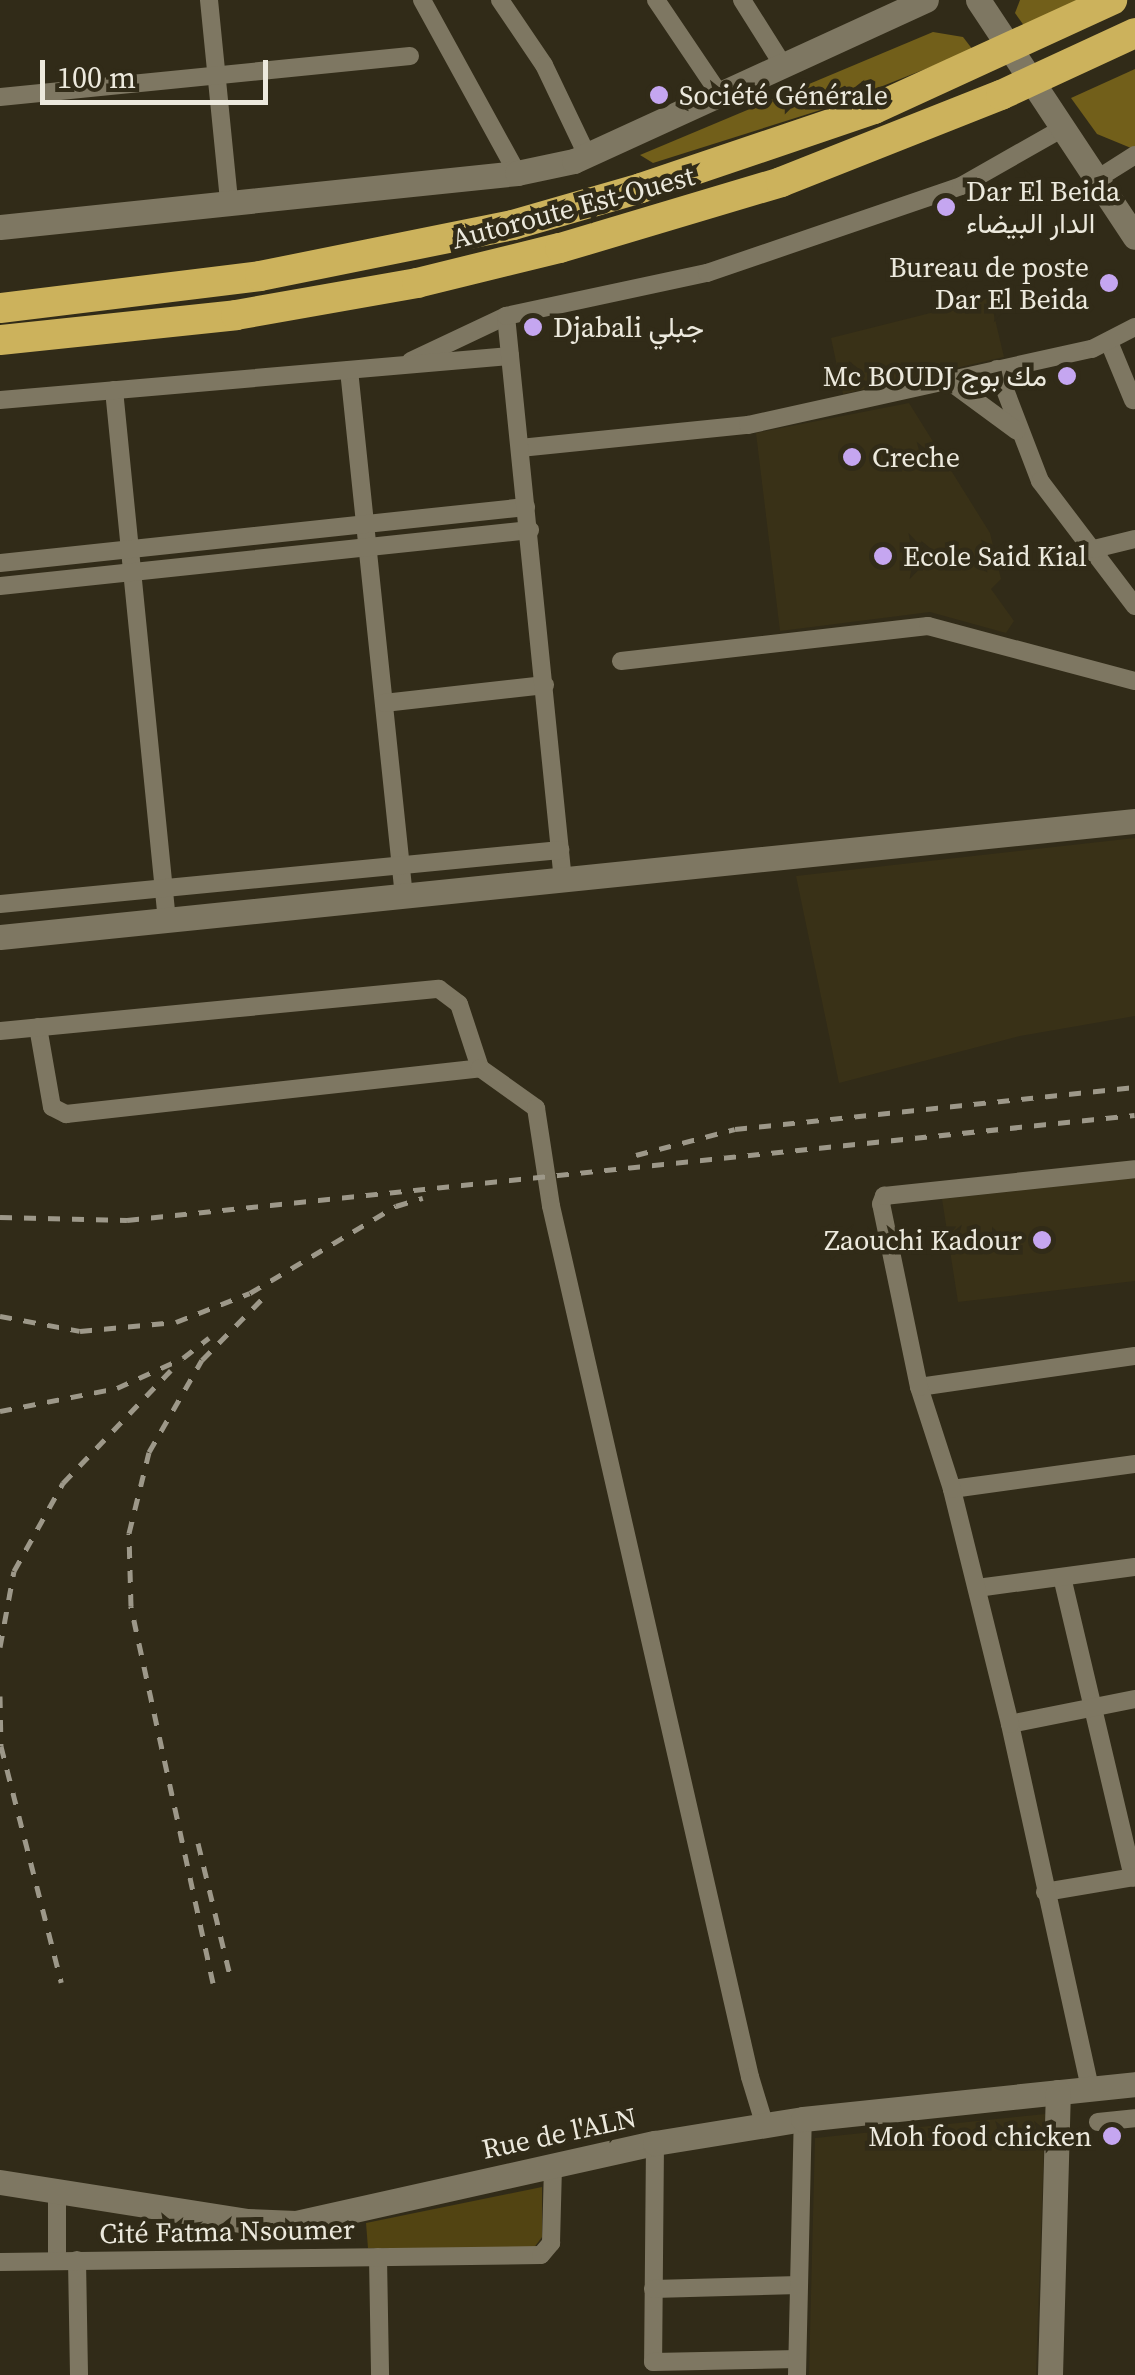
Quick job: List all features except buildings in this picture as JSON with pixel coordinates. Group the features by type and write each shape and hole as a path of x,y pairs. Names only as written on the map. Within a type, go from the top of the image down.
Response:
{"highway":[{"name":"Autoroute Est-Ouest","path":"0,308 260,276 514,225 641,188 856,115 1112,0"},
{"name":"Autoroute Est-Ouest","path":"7,341 236,314 417,282 560,248 781,182 1001,95 1135,34"}],"street":[{"path":"208,0 229,202"},
{"path":"422,0 518,174"},
{"path":"500,0 544,65 586,152"},
{"path":"656,0 718,92"},
{"path":"742,0 783,64"},
{"path":"0,227 518,174 574,161 586,152 783,64 882,9 926,0"},
{"path":"978,0 1135,238"},
{"path":"0,97 215,72 410,56"},
{"path":"401,366 506,316 707,273 960,186 1063,128"},
{"path":"1097,179 1135,155"},
{"path":"506,316 563,880"},
{"path":"520,448 748,425 1108,342 1135,327"},
{"path":"1108,342 1133,400"},
{"path":"0,400 510,356"},
{"path":"997,368 1018,432 1040,481 1135,606"},
{"path":"349,370 404,898"},
{"path":"949,381 1018,432"},
{"path":"114,390 167,921"},
{"path":"0,563 526,508"},
{"path":"0,586 530,530"},
{"path":"1094,549 1135,538"},
{"path":"621,661 928,626 1135,681"},
{"path":"384,703 545,685"},
{"path":"0,937 1135,821"},
{"path":"0,904 560,850"},
{"path":"0,1031 439,989 459,1004 480,1068 536,1108 551,1206 750,2076 766,2126"},
{"path":"38,1028 52,1107 66,1114 480,1068"},
{"path":"1090,2088 1010,1724 952,1489 920,1388 881,1204 884,1196 1135,1168"},
{"path":"920,1388 1135,1356"},
{"path":"952,1489 1135,1464"},
{"path":"977,1588 1135,1568"},
{"path":"1045,1892 1134,1877 1062,1577"},
{"path":"1010,1724 1135,1698"},
{"name":"Rue de l'ALN","path":"0,2182 246,2221 296,2223 655,2143 803,2119 1135,2084"},
{"path":"1050,2375 1058,2092"},
{"path":"1098,2122 1135,2118"},
{"path":"655,2143 652,2362 698,2368 797,2367 803,2119"},
{"name":"Cité Fatma Nsoumer","path":"0,2262 540,2255 551,2243 552,2164"},
{"path":"57,2260 58,2190"},
{"name":"Cité Fatma Nsoumer","path":"378,2257 380,2375"},
{"name":"Cité Fatma Nsoumer","path":"77,2260 78,2375"},
{"path":"653,2288 799,2284"}],"shaded area":[{"path":"1020,0 1078,0 1025,27 1015,13"},
{"path":"933,32 963,37 973,50 830,107 653,163 640,155"},
{"path":"1135,69 1135,146 1131,148 1097,134 1071,98"},
{"path":"990,298 1004,357 843,394 831,338"},
{"name":"Ecole Said Kial","path":"909,403 990,533 1001,579 991,589 1014,621 1006,633 930,612 780,631 756,433"},
{"path":"1135,838 1135,1016 1020,1036 839,1083 796,876"},
{"name":"Zaouchi Kadour","path":"1135,1178 1135,1281 958,1302 942,1199"},
{"path":"1045,2114 1036,2375 809,2375 815,2138"},
{"path":"542,2187 542,2237 533,2249 368,2248 366,2223"}],"railway":[{"path":"636,1155 735,1129 1135,1087"},
{"path":"0,1217 127,1220 1135,1115"},
{"path":"0,1316 80,1331 176,1322 250,1293 396,1206 423,1198"},
{"path":"213,1983 131,1606 129,1533 149,1452 202,1360 265,1296"},
{"path":"0,1411 117,1388 183,1358 209,1338"},
{"path":"0,1647 14,1571 63,1483 171,1370"},
{"path":"0,1696 1,1746 61,1982"},
{"path":"198,1843 231,1979"}],"place":[{"name":"Société Générale","path":"659,95"},
{"name":"Dar El Beida الدار البيضاء","path":"946,207"},
{"name":"Bureau de poste Dar El Beida","path":"1109,283"},
{"name":"Djabali جبلي","path":"533,327"},
{"name":"Mc BOUDJ مك بوج","path":"1067,376"},
{"name":"Creche","path":"852,457"},
{"name":"Ecole Said Kial","path":"883,556"},
{"name":"Zaouchi Kadour","path":"1042,1240"},
{"name":"Moh food chicken","path":"1112,2136"}]}
